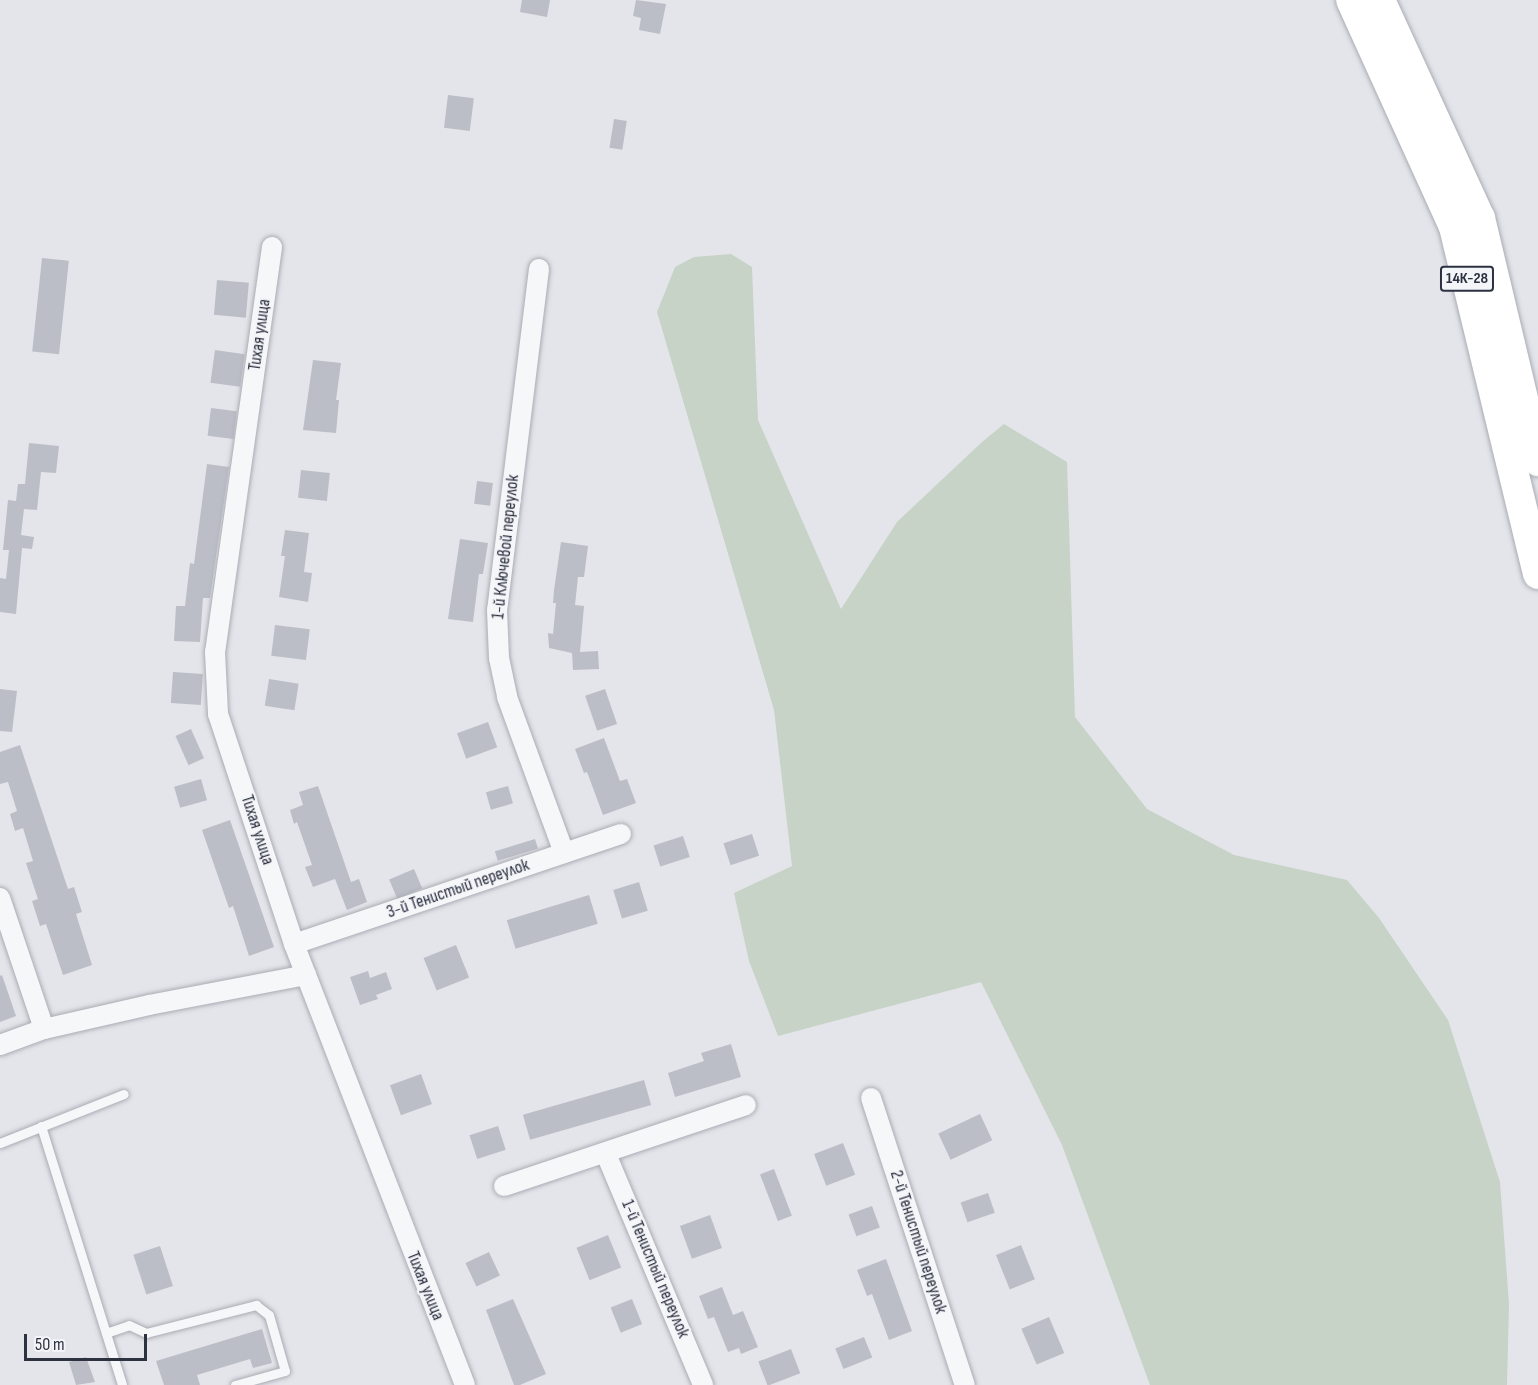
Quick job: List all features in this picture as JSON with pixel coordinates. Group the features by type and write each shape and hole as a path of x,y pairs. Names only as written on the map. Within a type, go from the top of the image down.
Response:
{"main road":[{"name":"14К-28","path":"1351,0 1454,227 1538,574"},
{"name":"14К-28","path":"1380,0 1480,218 1538,461"}],"street":[{"name":"Тихая улица","path":"272,247 215,652 218,714 294,944 465,1385"},
{"name":"1-й Ключевой переулок","path":"539,269 502,562 498,622 499,658 507,697 564,853"},
{"name":"3-й Тенистый переулок","path":"294,944 621,834"},
{"path":"0,898 44,1029"},
{"path":"0,1045 44,1029 150,1005 306,975"},
{"name":"2-й Тенистый переулок","path":"871,1098 964,1385"},
{"path":"504,1186 606,1154 746,1105"},
{"name":"1-й Тенистый переулок","path":"606,1154 703,1385"}],"lane":[{"path":"0,1143 124,1094"},
{"path":"41,1126 122,1385"},
{"path":"106,1333 129,1325 147,1333 256,1305 269,1315 285,1371 235,1385"}],"green space":[{"path":"731,254 752,267 758,420 841,609 897,522 1004,424 1067,462 1075,717 1147,809 1234,855 1347,880 1379,918 1448,1020 1500,1182 1509,1304 1507,1385 1150,1385 1062,1145 981,982 778,1036 749,961 734,893 792,866 774,710 657,312 675,267 694,257"}],"building":[{"path":"522,0 550,0 547,17 520,12"},
{"path":"636,0 666,4 660,34 639,30 641,18 633,16"},
{"path":"448,95 474,98 470,131 444,128"},
{"path":"614,119 627,121 622,150 609,148"},
{"path":"42,258 69,261 59,354 32,351"},
{"path":"217,280 249,283 246,318 214,315"},
{"path":"215,350 245,354 240,387 210,383"},
{"path":"313,360 341,363 336,400 339,400 336,433 303,430"},
{"path":"211,408 237,411 233,439 208,436"},
{"path":"29,443 59,446 56,473 41,472 37,510 24,509 21,535 34,537 32,549 22,548 16,614 0,612 0,578 6,579 9,550 3,550 8,500 16,501 18,484 25,484"},
{"path":"207,464 229,467 210,598 203,598 200,642 174,641 176,606 185,606 190,563 194,564"},
{"path":"301,470 330,473 327,501 298,498"},
{"path":"477,481 493,483 490,506 474,504"},
{"path":"285,530 309,533 304,572 312,573 308,602 279,597 285,556 281,556"},
{"path":"460,539 488,543 483,574 479,574 473,622 448,619"},
{"path":"561,542 588,546 584,577 578,577 575,605 584,606 580,652 598,651 599,669 573,670 572,653 549,648 548,633 553,634 556,603 553,603 554,590"},
{"path":"275,625 310,629 306,660 271,656"},
{"path":"173,672 203,674 201,705 171,703"},
{"path":"269,679 299,684 294,710 265,706"},
{"path":"0,689 17,691 12,732 0,731"},
{"path":"605,689 617,724 597,731 585,696"},
{"path":"488,722 497,747 466,759 457,733"},
{"path":"191,729 204,758 188,765 175,736"},
{"path":"604,738 620,781 627,779 636,803 603,815 587,772 584,773 575,749"},
{"path":"20,745 68,889 74,887 82,912 76,914 92,965 63,975 46,924 40,926 32,901 38,899 26,863 33,861 23,828 15,831 10,814 17,811 8,782 0,784 0,752"},
{"path":"201,779 207,800 180,808 174,787"},
{"path":"318,786 351,882 359,879 367,902 347,910 335,879 313,887 305,867 312,865 297,822 294,824 290,810 303,805 299,792"},
{"path":"508,786 513,803 491,810 486,792"},
{"path":"230,820 274,947 249,956 233,906 229,908 202,830"},
{"path":"752,834 759,856 731,865 723,843"},
{"path":"683,836 690,857 660,867 654,846"},
{"path":"535,839 538,849 498,861 495,851"},
{"path":"414,869 422,888 397,899 389,880"},
{"path":"639,882 648,911 622,919 613,890"},
{"path":"589,895 598,924 516,949 507,920"},
{"path":"456,945 469,977 437,991 424,958"},
{"path":"368,971 370,978 386,972 392,989 376,995 378,999 360,1005 350,977"},
{"path":"2,975 16,1016 0,1022 0,976"},
{"path":"731,1044 741,1077 675,1097 668,1073 704,1061 701,1053"},
{"path":"421,1074 432,1104 401,1115 390,1085"},
{"path":"644,1080 651,1105 530,1140 523,1115"},
{"path":"980,1114 992,1140 951,1160 938,1133"},
{"path":"498,1126 506,1150 477,1159 469,1135"},
{"path":"843,1143 855,1175 826,1186 814,1154"},
{"path":"774,1169 792,1216 778,1221 760,1174"},
{"path":"988,1193 995,1213 967,1222 961,1202"},
{"path":"872,1206 880,1228 856,1236 849,1215"},
{"path":"710,1215 722,1248 692,1259 680,1226"},
{"path":"608,1235 621,1267 590,1280 576,1248"},
{"path":"1021,1245 1035,1279 1010,1289 996,1255"},
{"path":"160,1246 173,1286 146,1295 133,1255"},
{"path":"489,1252 500,1276 476,1287 465,1263"},
{"path":"886,1259 912,1331 889,1340 872,1294 867,1296 857,1270"},
{"path":"722,1287 733,1315 743,1311 758,1347 741,1354 739,1348 728,1352 714,1317 708,1319 699,1296"},
{"path":"513,1299 546,1374 520,1385 514,1385 486,1310"},
{"path":"632,1299 642,1324 621,1333 611,1308"},
{"path":"1049,1317 1064,1353 1037,1365 1021,1329"},
{"path":"262,1329 272,1363 253,1368 250,1359 197,1375 200,1385 164,1385 156,1361"},
{"path":"864,1337 872,1357 843,1369 835,1349"},
{"path":"791,1349 800,1373 767,1385 758,1362"},
{"path":"86,1357 95,1382 76,1385 69,1362"}]}
